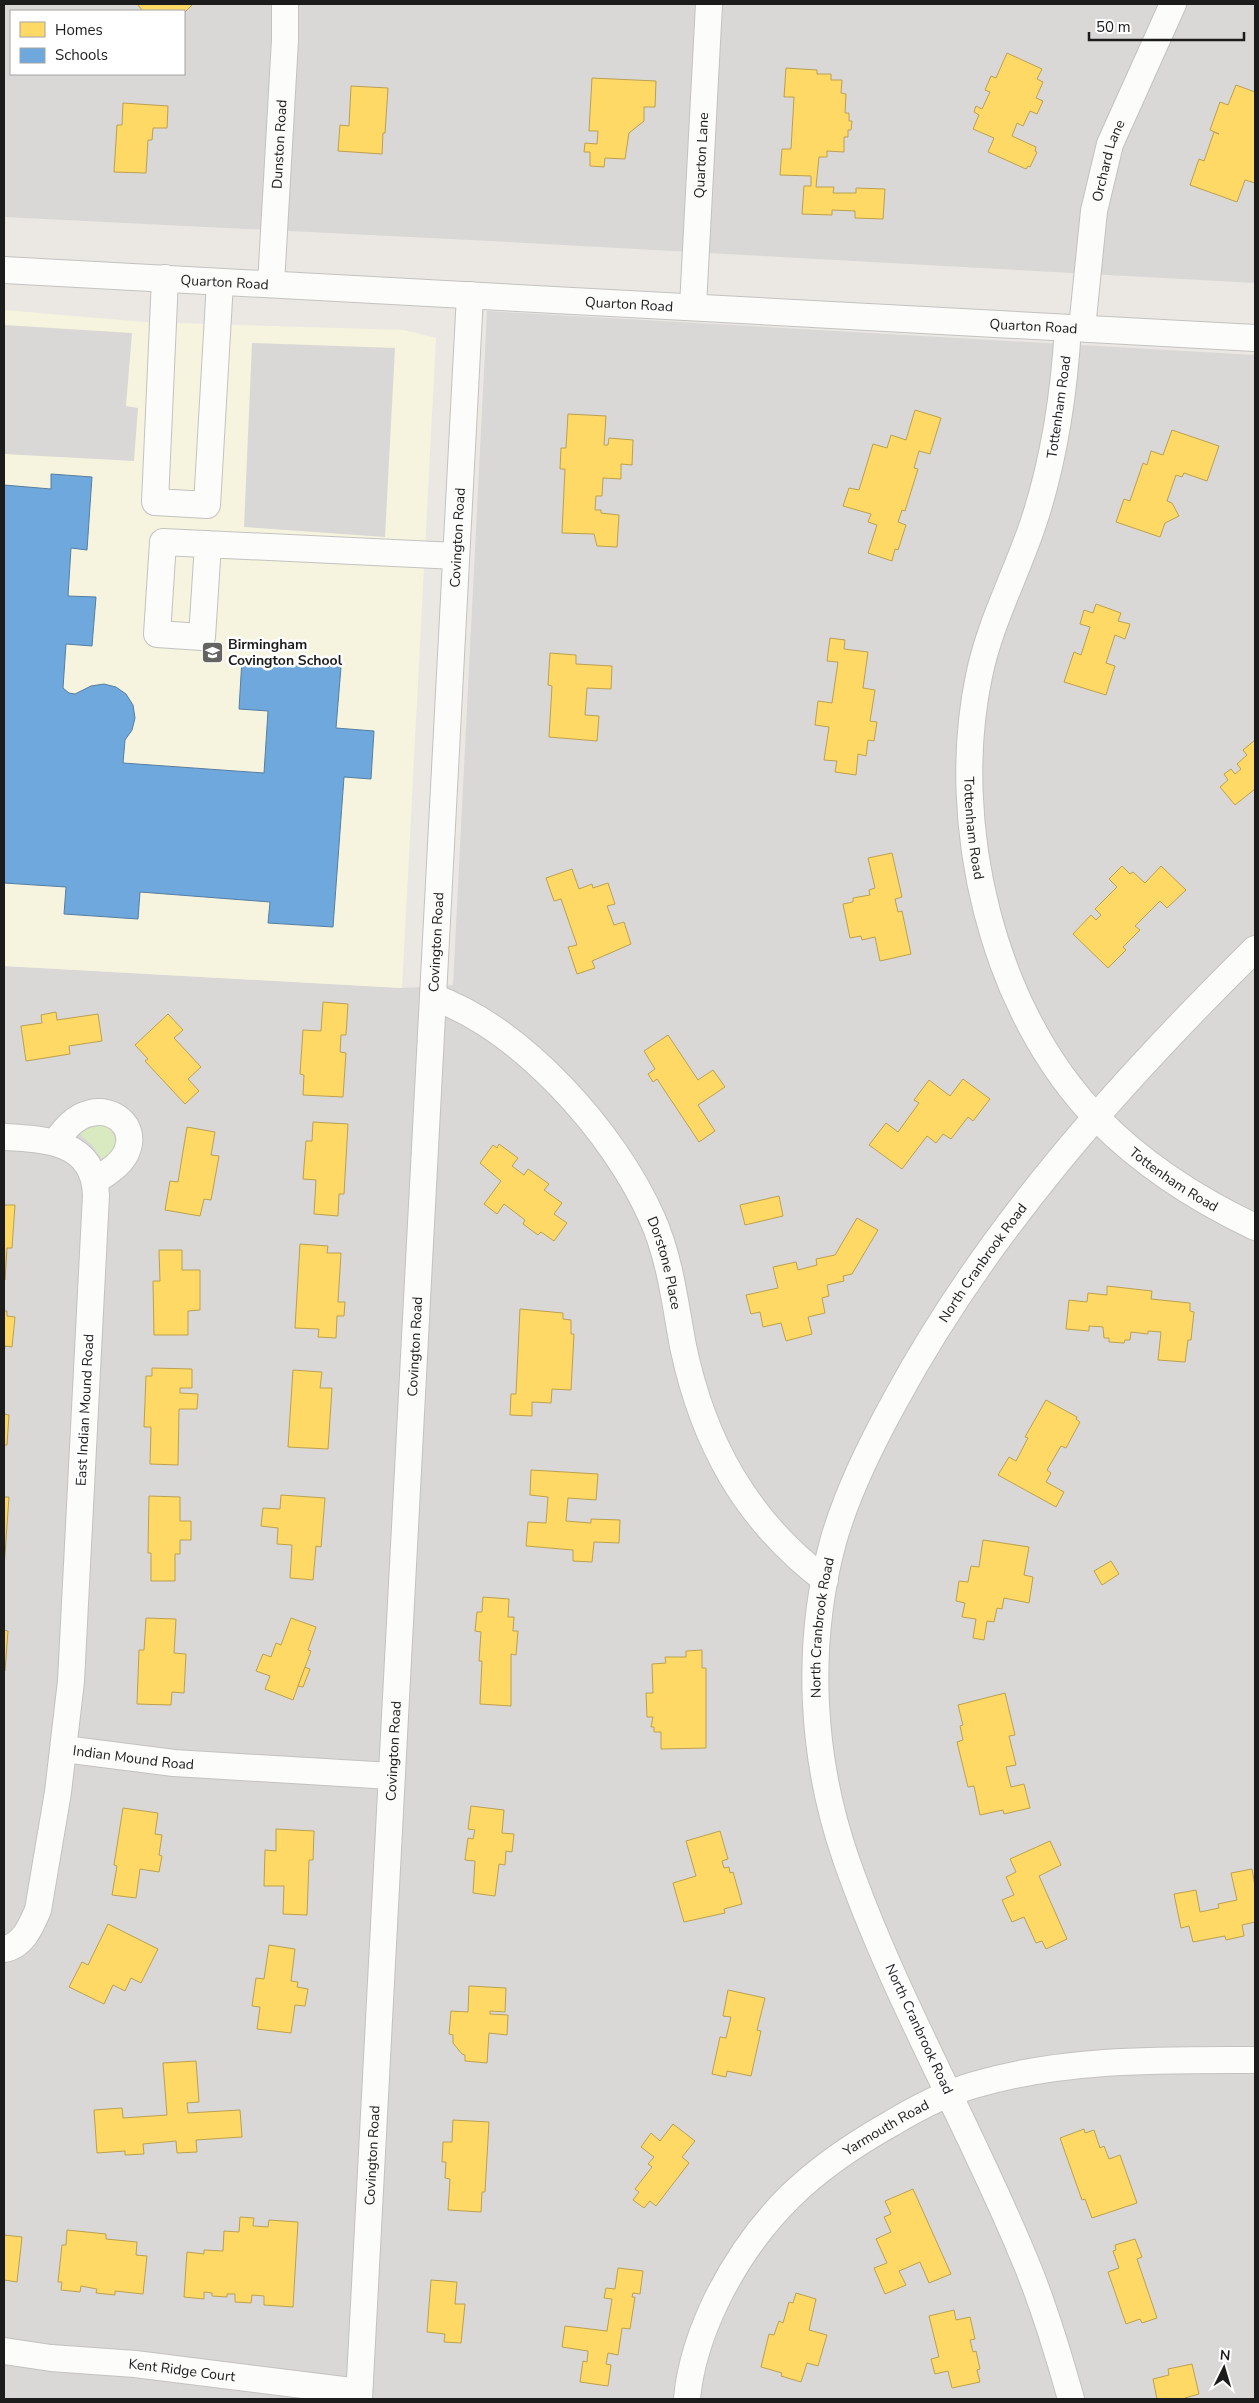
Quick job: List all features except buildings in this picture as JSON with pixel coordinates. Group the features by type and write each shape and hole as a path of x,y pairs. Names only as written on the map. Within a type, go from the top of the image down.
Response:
{"street":[{"name":"Dunston Road","path":"271,284 285,40 285,4"},
{"name":"Quarton Lane","path":"693,306 709,4"},
{"name":"Orchard Lane","path":"1075,328 1094,211 1110,144 1173,4"},
{"name":"Quarton Road","path":"4,270 1255,338"},
{"path":"165,278 155,502 207,504 220,282"},
{"name":"Covington Road","path":"359,2395 470,295"},
{"name":"Tottenham Road","path":"1075,328 1050,470 1031,530 994,624 979,675 970,735 969,796 974,846 985,904 1008,978 1059,1072 1097,1118 1165,1176 1200,1198 1255,1227"},
{"path":"208,544 456,556"},
{"name":"North Cranbrook Road","path":"1071,2399 1046,2318 1022,2252 874,1930 846,1859 832,1813 818,1739 815,1698 817,1632 825,1580 834,1540 852,1488 882,1424 918,1357 994,1244 1097,1118 1195,1008 1255,949"},
{"name":"Dorstone Place","path":"433,998 458,1006 478,1017 524,1054 577,1104 620,1160 653,1218 672,1283 692,1388 723,1464 746,1500 785,1546 825,1580"},
{"path":"4,1136 55,1142 82,1158 91,1170 95,1181 113,1169 128,1149 130,1138 126,1126 120,1119 113,1114 103,1112 91,1113 77,1119 66,1128 55,1142"},
{"name":"East Indian Mound Road","path":"64,1749 77,1581 95,1181"},
{"name":"Indian Mound Road","path":"4,1949 10,1948 28,1933 38,1910 64,1749 174,1764 391,1776"},
{"name":"Yarmouth Road","path":"687,2399 697,2347 711,2312 728,2278 768,2218 787,2198 831,2160 903,2116 973,2085 1066,2066 1130,2061 1255,2060"},
{"name":"Kent Ridge Court","path":"4,2350 51,2358 135,2364 359,2395"}],"shaded area":[{"path":"4,4 1255,4 1255,283 490,241 4,217"},
{"name":"Birmingham Covington School","path":"4,310 144,322 404,330 436,338 402,988 4,966"},
{"path":"487,311 1255,355 1255,2399 4,2399 4,966 402,988 453,985"},
{"path":"4,325 132,333 126,406 138,408 134,461 4,454"},
{"path":"252,343 395,348 385,537 244,527"}],"green space":[{"path":"99,1123 111,1129 115,1137 114,1149 106,1159 101,1158 92,1145 80,1134 81,1130"}],"place":[{"name":"Birmingham Covington School","path":"212,652"}]}
